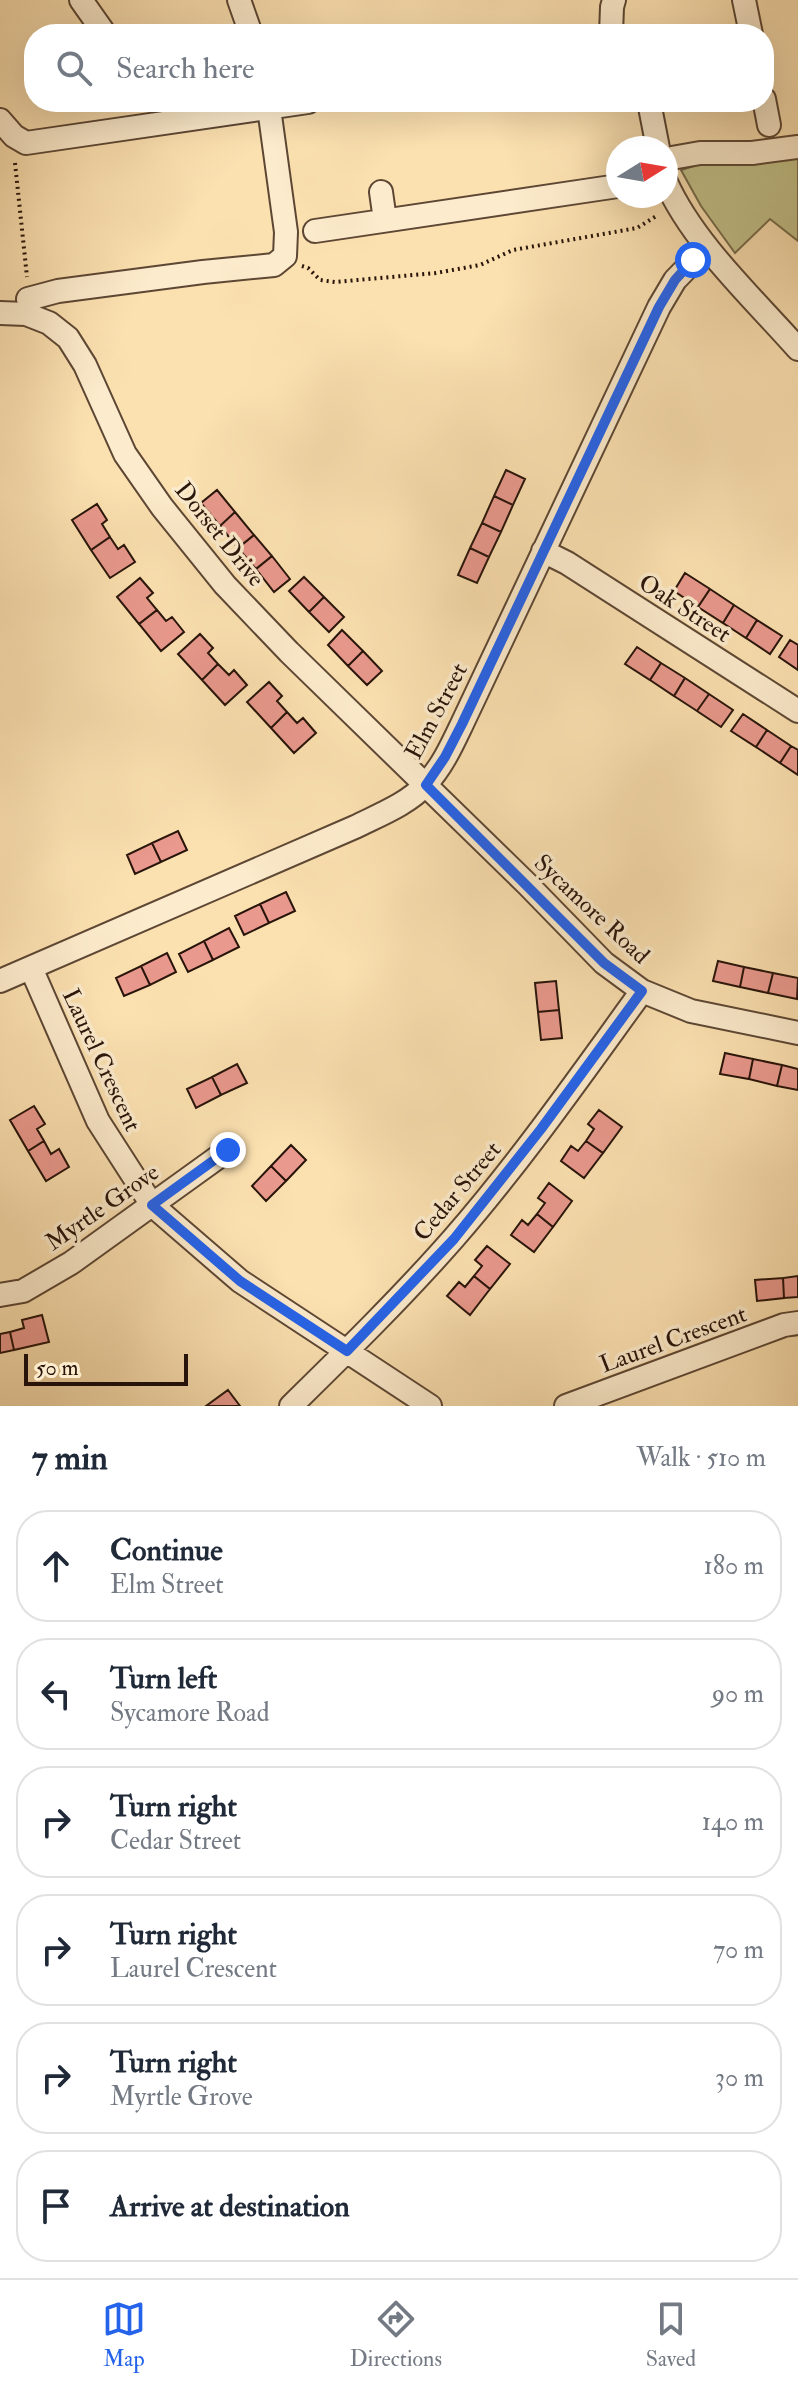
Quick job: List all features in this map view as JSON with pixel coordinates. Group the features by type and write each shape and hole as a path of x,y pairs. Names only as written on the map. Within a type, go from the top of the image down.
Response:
{"street":[{"path":"81,0 98,24"},
{"path":"239,0 247,24"},
{"path":"611,24 614,0"},
{"path":"744,0 749,24"},
{"path":"158,112 166,123"},
{"path":"5,128 26,143 231,112"},
{"path":"28,299 58,291 274,265 281,260 285,256 286,232 268,112"},
{"path":"651,112 656,136"},
{"path":"766,112 769,125"},
{"path":"678,157 798,147"},
{"path":"315,231 606,188"},
{"path":"381,192 385,220"},
{"path":"678,204 707,247 798,349"},
{"name":"Elm Street","path":"0,981 345,831 388,811 426,785 445,757 659,307 675,280 707,247"},
{"name":"Dorset Drive","path":"0,313 26,314 49,323 68,338 85,365 125,454 162,507 236,596 426,785"},
{"name":"Oak Street","path":"543,551 567,563 798,711"},
{"name":"Sycamore Road","path":"426,785 604,963 642,991 691,1011 798,1033"},
{"name":"Laurel Crescent","path":"31,968 98,1121 152,1205 240,1281 430,1406"},
{"name":"Cedar Street","path":"291,1406 454,1239 541,1129 642,991"},
{"name":"Myrtle Grove","path":"0,1295 23,1291 71,1263 228,1150"},
{"name":"Laurel Crescent","path":"566,1406 784,1325 798,1323"}],"path":[{"path":"5,128 28,299"},
{"path":"281,260 308,268 320,280 335,282 436,273 480,265 513,250 637,228 656,208"}],"shaded area":[{"path":"798,149 798,241 770,219 735,253 701,206 681,170 714,160"}],"building":[{"path":"506,470 525,479 513,505 494,496"},
{"path":"217,490 235,512 220,526 201,503"},
{"path":"494,496 513,505 501,532 482,523"},
{"path":"97,504 107,520 102,524 110,537 91,550 72,520"},
{"path":"235,512 254,535 238,548 220,526"},
{"path":"482,523 501,532 489,557 470,548"},
{"path":"254,535 272,556 256,569 238,548"},
{"path":"110,537 118,549 124,545 135,562 110,578 91,550"},
{"path":"470,548 489,557 477,583 458,575"},
{"path":"272,556 290,579 274,592 256,569"},
{"path":"685,573 710,589 698,607 674,591"},
{"path":"304,577 324,597 309,612 289,591"},
{"path":"140,578 153,593 147,598 157,610 139,624 117,597"},
{"path":"710,589 734,605 723,623 698,607"},
{"path":"324,597 344,617 329,632 309,612"},
{"path":"734,605 757,620 746,638 723,623"},
{"path":"157,610 166,621 172,617 184,632 161,651 139,624"},
{"path":"757,620 782,636 770,654 746,638"},
{"path":"342,630 363,651 348,666 328,645"},
{"path":"200,634 213,648 208,653 218,664 202,680 178,654"},
{"path":"790,640 798,645 798,670 779,657"},
{"path":"637,647 661,663 650,680 625,664"},
{"path":"363,651 382,671 367,685 348,666"},
{"path":"661,663 685,678 674,696 650,680"},
{"path":"218,664 229,675 234,670 247,685 225,705 202,680"},
{"path":"685,678 709,694 697,711 674,696"},
{"path":"269,682 282,696 277,701 287,712 271,728 247,702"},
{"path":"709,694 733,710 721,727 697,711"},
{"path":"287,712 297,723 303,718 316,733 294,753 271,728"},
{"path":"743,714 767,730 756,747 731,731"},
{"path":"767,730 791,746 780,763 756,747"},
{"path":"791,746 798,750 798,775 780,763"},
{"path":"178,831 187,850 161,862 152,843"},
{"path":"152,843 161,862 135,874 127,855"},
{"path":"286,892 295,911 269,923 260,904"},
{"path":"260,904 269,923 244,935 235,916"},
{"path":"229,928 239,947 213,960 204,941"},
{"path":"204,941 213,960 188,972 179,954"},
{"path":"167,953 176,972 150,985 141,966"},
{"path":"718,961 744,967 740,987 713,981"},
{"path":"141,966 150,985 124,996 116,978"},
{"path":"744,967 773,973 768,993 740,987"},
{"path":"773,973 798,978 797,999 768,993"},
{"path":"556,981 559,1010 538,1012 535,983"},
{"path":"559,1010 562,1038 541,1040 538,1012"},
{"path":"725,1053 753,1059 749,1079 720,1074"},
{"path":"753,1059 782,1065 777,1086 749,1079"},
{"path":"237,1064 247,1083 221,1095 212,1077"},
{"path":"782,1065 798,1069 798,1090 777,1086"},
{"path":"212,1077 221,1095 196,1108 187,1089"},
{"path":"34,1106 45,1124 37,1129 44,1141 28,1151 10,1120"},
{"path":"599,1110 622,1127 603,1153 586,1141 594,1129 588,1124"},
{"path":"44,1141 51,1154 59,1149 69,1167 46,1181 28,1151"},
{"path":"586,1141 603,1153 584,1178 561,1161 571,1146 578,1151"},
{"path":"291,1145 306,1160 286,1181 271,1166"},
{"path":"271,1166 286,1181 266,1201 252,1186"},
{"path":"549,1183 572,1201 553,1227 537,1214 545,1203 538,1198"},
{"path":"537,1214 553,1227 534,1252 511,1235 522,1220 528,1225"},
{"path":"487,1246 510,1264 490,1289 474,1276 482,1266 475,1260"},
{"path":"474,1276 490,1289 470,1315 447,1296 459,1282 465,1287"},
{"path":"798,1276 798,1297 784,1298 783,1278"},
{"path":"783,1278 784,1298 757,1301 755,1280"},
{"path":"42,1315 49,1342 14,1350 10,1332 24,1328 22,1320"},
{"path":"10,1332 14,1350 0,1353 0,1334"},
{"path":"228,1390 240,1406 206,1406"}],"route":[{"path":"228,1150 152,1205 240,1281 347,1351 454,1239 541,1129 642,991 604,963 426,785 462,724 659,307 675,280 693,260"}]}
